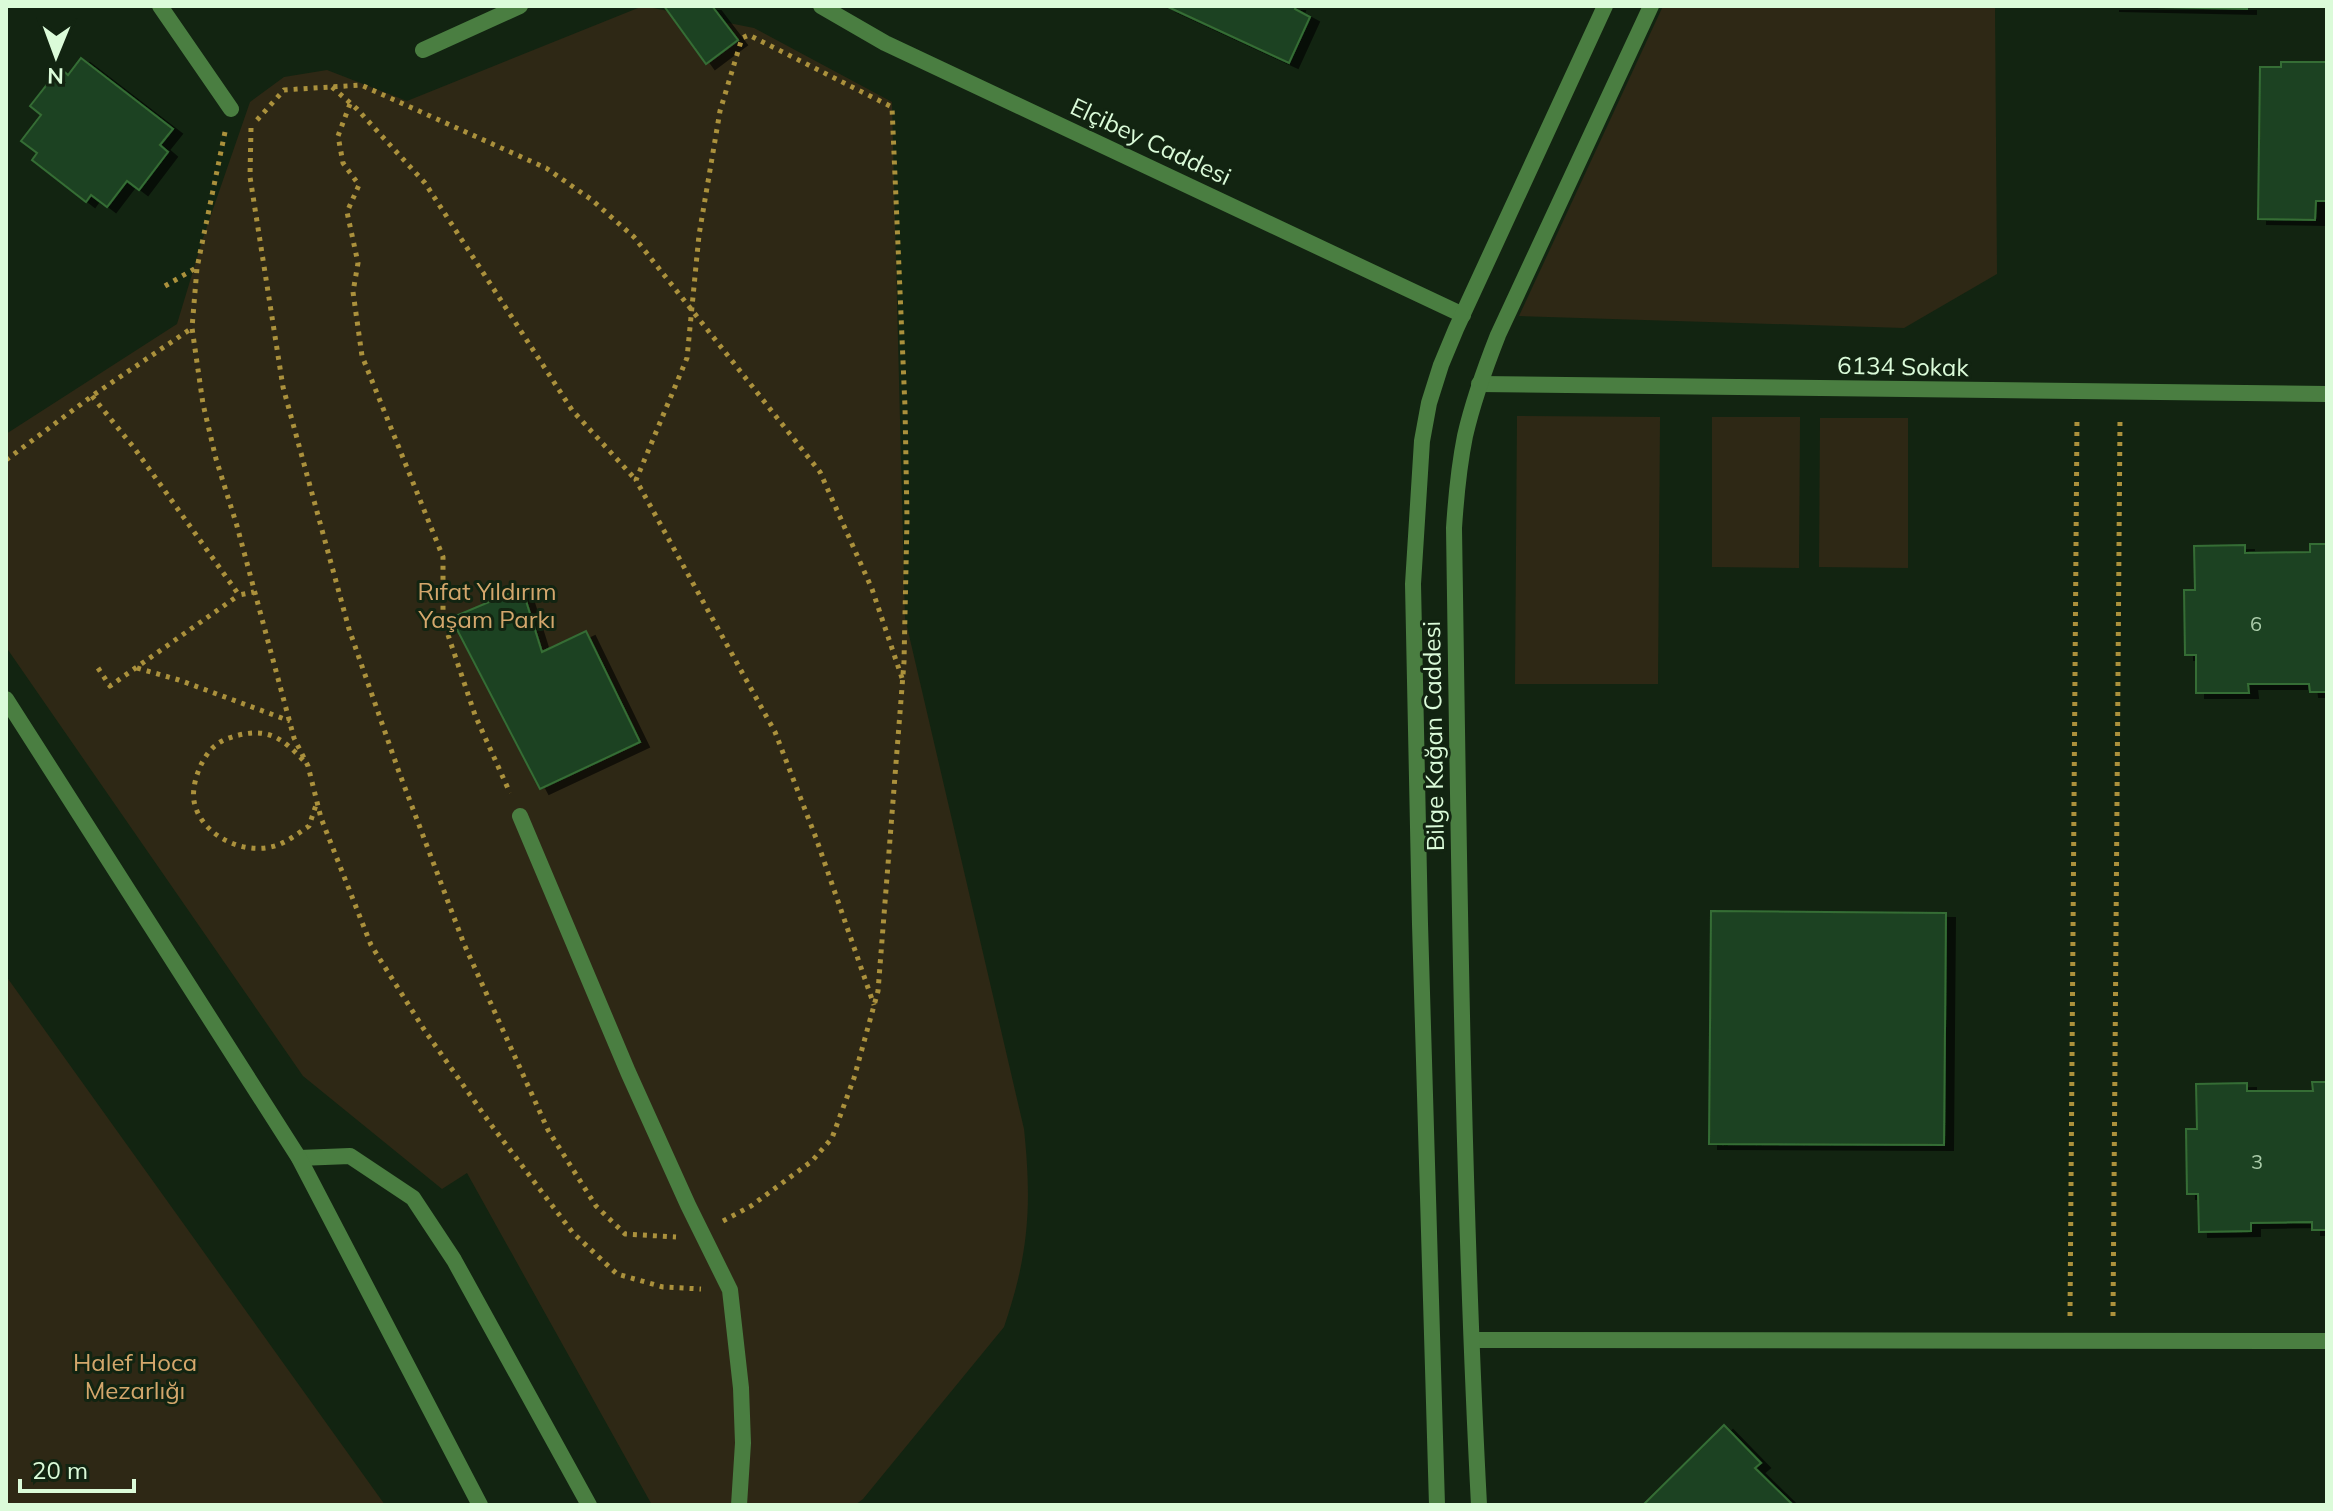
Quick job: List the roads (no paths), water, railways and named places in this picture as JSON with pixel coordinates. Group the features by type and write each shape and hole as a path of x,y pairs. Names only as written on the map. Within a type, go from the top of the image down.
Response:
{"street":[{"path":"160,6 231,109"},
{"path":"423,50 520,6"},
{"name":"Elçibey Caddesi","path":"821,6 885,43 1463,315"},
{"name":"Bilge Kağan Caddesi","path":"1437,1505 1413,584 1422,441 1429,403 1441,365 1605,6"},
{"name":"Bilge Kağan Caddesi","path":"1479,1505 1459,860 1454,528 1458,482 1465,435 1479,384 1498,335 1651,6"},
{"name":"6134 Sokak","path":"1479,384 2327,394"},
{"path":"6,699 299,1158 480,1505"},
{"path":"520,816 628,1072 730,1290 741,1388 743,1443 739,1505"},
{"path":"299,1158 350,1156 413,1198 454,1260 589,1505"},
{"path":"1473,1340 2327,1341"}],"park label":[{"name":"Rıfat Yıldırım Yaşam Parkı","path":"487,605"},
{"name":"Halef Hoca Mezarlığı","path":"135,1376"}]}
